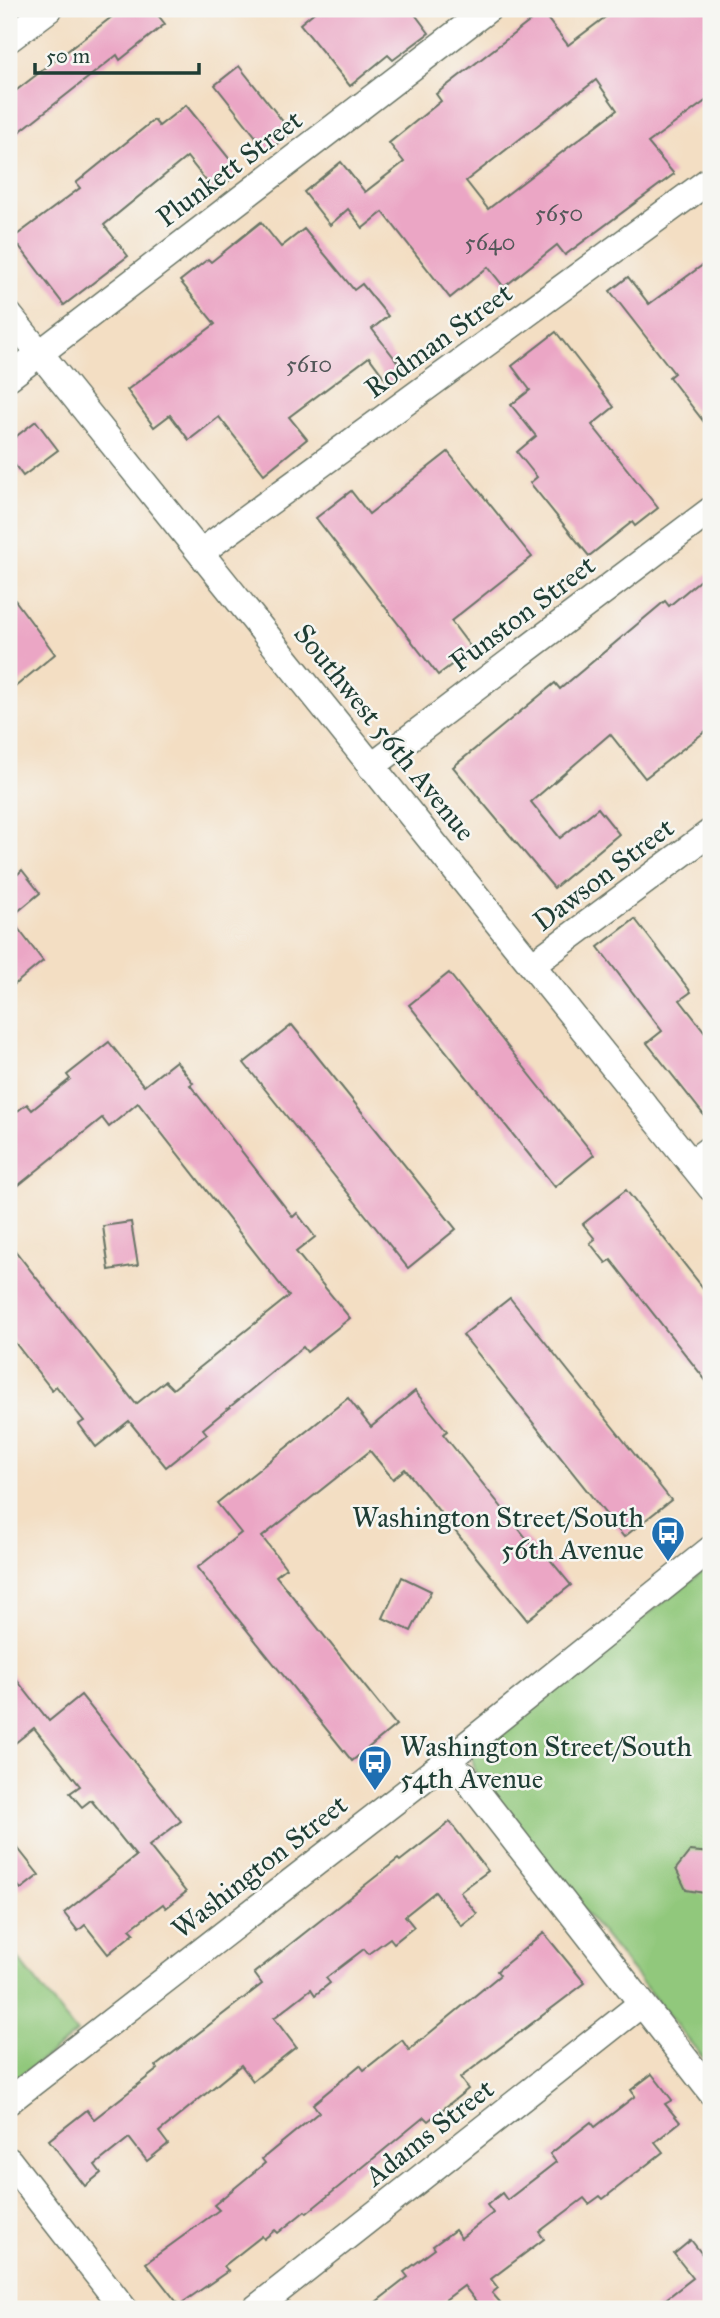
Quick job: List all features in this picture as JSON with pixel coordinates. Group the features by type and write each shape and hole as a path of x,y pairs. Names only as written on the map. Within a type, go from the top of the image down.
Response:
{"street":[{"path":"9,39 49,9"},
{"name":"Plunkett Street","path":"9,377 488,9"},
{"name":"Rodman Street","path":"201,552 711,179"},
{"name":"Southwest 56th Avenue","path":"9,315 532,965 701,1155 711,1188"},
{"name":"Funston Street","path":"372,766 711,510"},
{"name":"Dawson Street","path":"532,965 711,832"},
{"name":"Washington Street","path":"9,2101 439,1768 711,1549"},
{"path":"439,1768 464,1775 711,2092"},
{"name":"Adams Street","path":"255,2309 641,2004"},
{"path":"9,2161 124,2309"}],"green space":[{"path":"711,1565 711,2068 476,1777 471,1752"},
{"path":"9,1947 77,2033 9,2085"}],"building":[{"path":"122,9 153,9 165,24 120,60 117,55 9,140 9,96"},
{"path":"318,9 411,9 429,33 393,60 388,55 350,86 300,24"},
{"path":"616,9 711,9 711,97 648,143 674,174 565,255 557,245 504,287 488,267 450,298 383,212 363,228 348,209 330,225 304,192 341,162 365,192 404,162 389,143 441,101 436,94 542,12 568,45","holes":["596,80 617,110 488,209 466,181"]},
{"path":"239,66 292,133 267,151 215,85"},
{"path":"186,105 240,172 215,192 187,157 104,225 128,256 64,305 13,238 80,188 76,183 154,120 159,126"},
{"path":"261,222 281,247 304,229 354,290 362,284 388,316 372,329 406,373 390,385 369,357 289,417 307,439 264,474 219,417 189,440 170,415 154,427 127,390 215,324 180,281 208,259 211,262"},
{"path":"711,259 711,431 669,377 674,373 610,291 628,277 649,304"},
{"path":"556,332 614,407 592,425 658,508 635,526 632,522 589,556 530,483 537,477 517,452 536,436 511,405 530,390 512,366"},
{"path":"36,421 58,450 23,476 9,457 9,442"},
{"path":"448,452 532,557 451,621 472,649 438,675 316,518 351,491 369,514"},
{"path":"711,571 711,727 645,778 610,734 531,802 560,838 598,808 619,834 554,888 453,767 555,683 560,689 665,601 669,606"},
{"path":"9,592 55,654 9,692"},
{"path":"9,862 18,874 22,870 40,893 10,918 43,961 9,989"},
{"path":"635,919 691,992 680,1000 711,1040 711,1124 647,1043 662,1031 598,947"},
{"path":"449,973 594,1155 555,1187 409,1005"},
{"path":"292,1025 456,1229 408,1268 244,1063"},
{"path":"109,1042 144,1086 176,1061 193,1083 190,1085 293,1217 297,1213 315,1237 296,1252 350,1318 307,1352 303,1347 203,1429 207,1434 166,1467 129,1421 96,1447 79,1424 84,1421 56,1386 52,1390 9,1335 9,1243 136,1404 165,1381 173,1389 289,1296 138,1103 109,1127 102,1118 9,1193 9,1127 16,1122 11,1116 27,1104 32,1110 70,1079 67,1075"},
{"path":"626,1190 711,1298 711,1387 611,1260 606,1263 590,1243 595,1239 583,1224"},
{"path":"131,1222 138,1265 109,1270 103,1226"},
{"path":"510,1298 671,1500 624,1537 463,1335"},
{"path":"415,1391 447,1431 443,1434 535,1549 539,1546 571,1585 527,1620 405,1469 393,1479 370,1451 262,1537 286,1568 276,1576 396,1725 352,1761 197,1568 241,1533 217,1503 348,1398 371,1427"},
{"path":"402,1577 431,1591 411,1631 383,1618"},
{"path":"9,1670 49,1721 81,1695 181,1821 149,1846 186,1892 166,1908 163,1904 130,1929 134,1933 108,1954 85,1925 78,1931 64,1913 136,1856 91,1800 82,1807 70,1793 80,1786 34,1728 9,1748"},
{"path":"450,1822 488,1871 460,1892 477,1914 462,1926 435,1892 405,1916 414,1927 394,1943 390,1938 368,1954 364,1949 326,1978 330,1983 315,1995 311,1989 274,2018 296,2047 253,2081 241,2065 159,2132 168,2144 147,2161 129,2138 95,2165 101,2173 85,2186 49,2140 87,2110 94,2119 158,2069 156,2066 262,1984 254,1973 398,1859 400,1861"},
{"path":"9,1837 39,1875 21,1889 9,1874"},
{"path":"690,1851 711,1853 711,1894 686,1890 676,1869"},
{"path":"544,1933 585,1983 460,2078 468,2089 428,2121 424,2117 307,2213 305,2211 278,2233 275,2230 264,2239 262,2236 224,2266 228,2271 179,2305 146,2263 219,2210 214,2205 265,2163 262,2159 319,2112 313,2104 360,2065 364,2070 402,2040 409,2050 500,1975 497,1971"},
{"path":"652,2074 672,2100 665,2104 680,2122 655,2142 663,2152 603,2199 600,2196 589,2204 584,2198 539,2232 544,2239 491,2279 498,2288 492,2293 500,2302 490,2309 482,2309 464,2286 433,2309 367,2309 408,2277 404,2272 435,2249 433,2246 455,2230 461,2238 493,2213 487,2205 502,2193 507,2200 556,2162 550,2154 591,2122 595,2127 635,2096 631,2090"},
{"path":"691,2240 702,2254 711,2246 711,2309 653,2309 693,2278 674,2254"}],"place":[{"name":"Washington Street/South 56th Avenue","path":"668,1563"},
{"name":"Washington Street/South 54th Avenue","path":"375,1792"}]}
